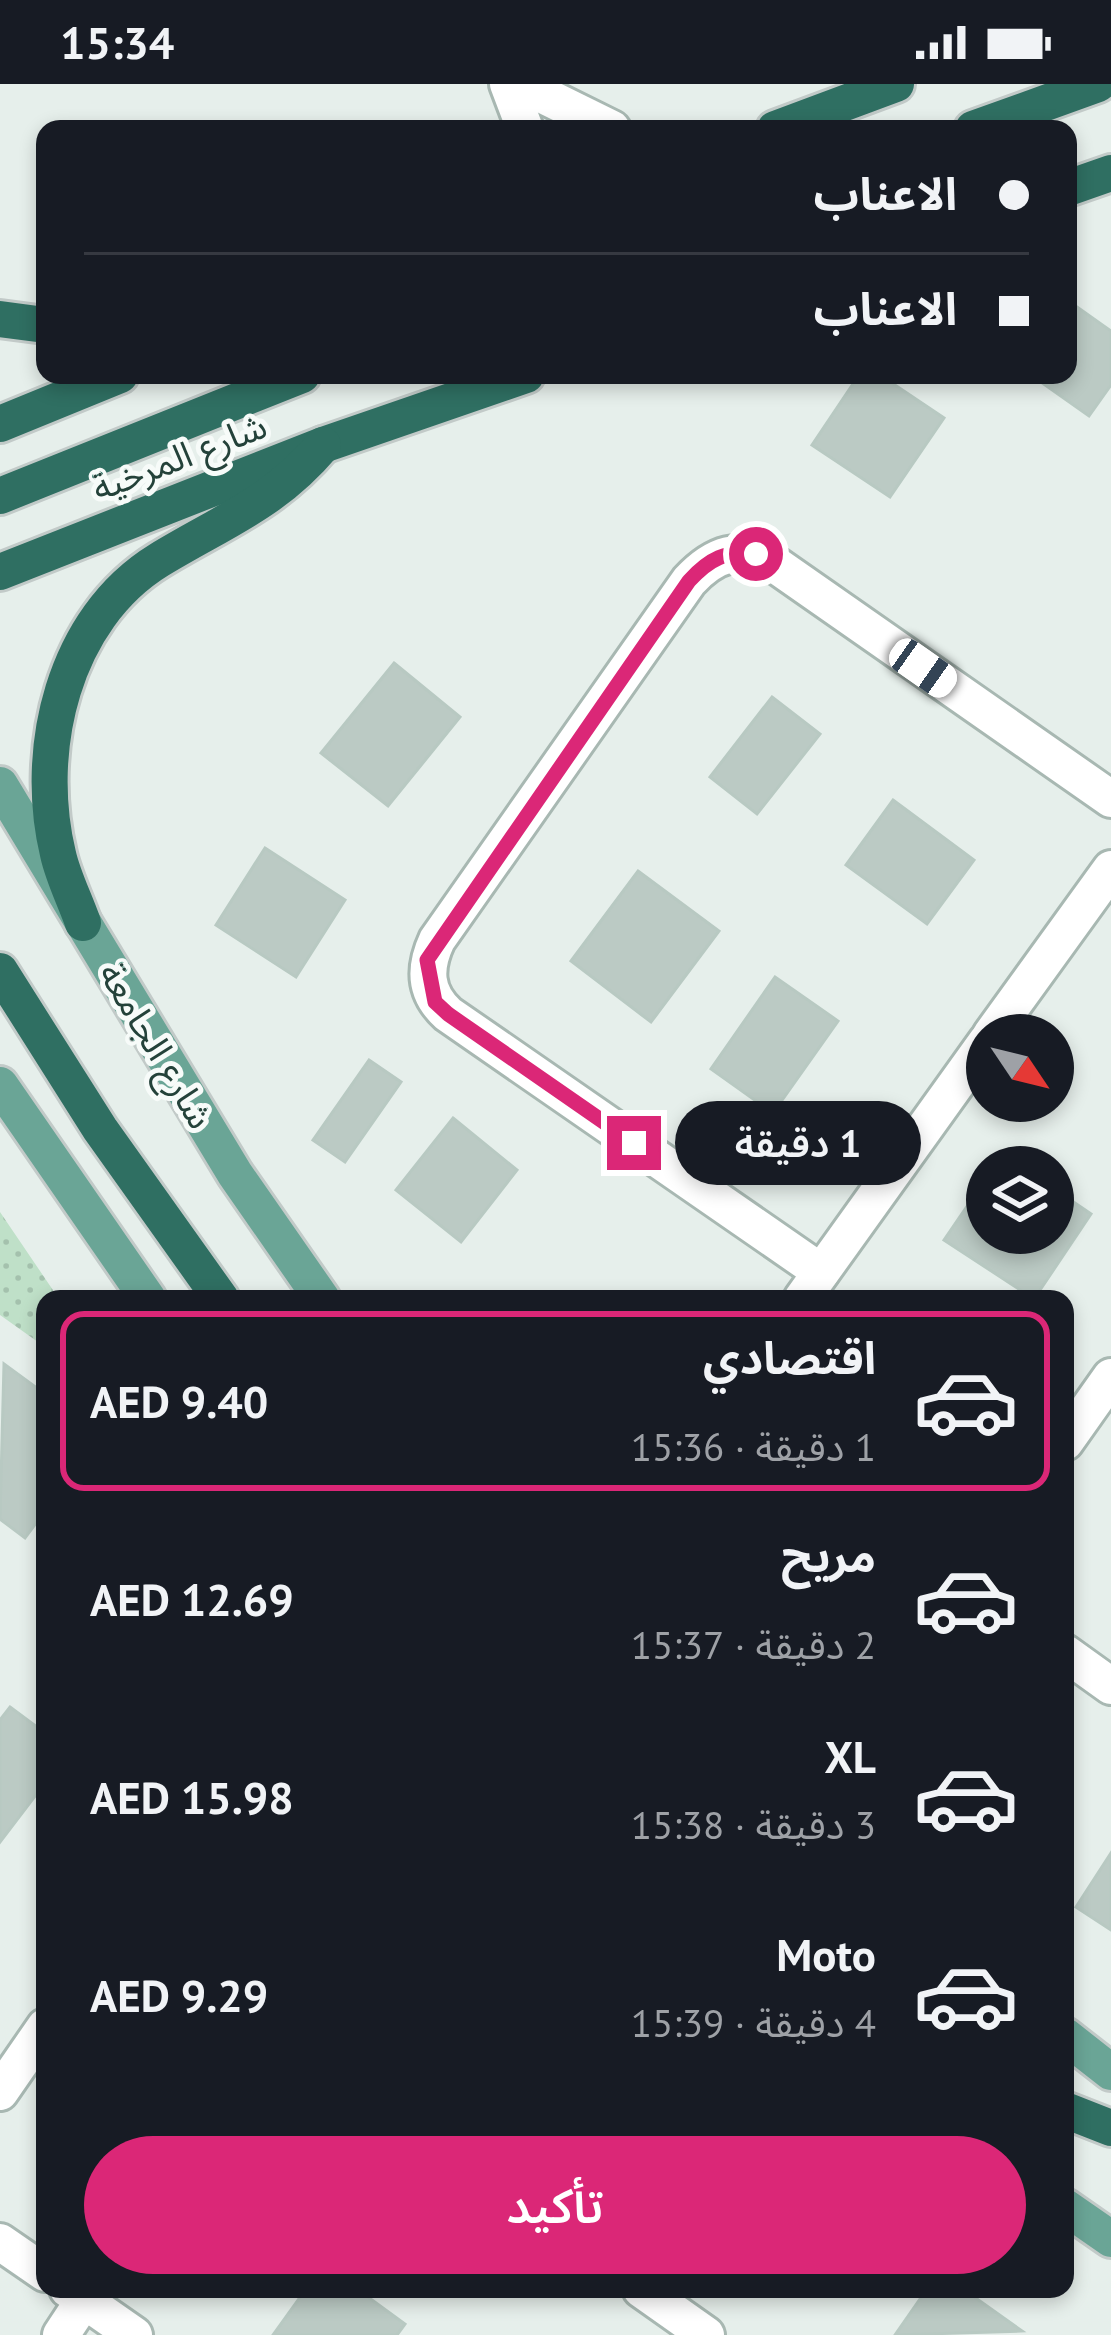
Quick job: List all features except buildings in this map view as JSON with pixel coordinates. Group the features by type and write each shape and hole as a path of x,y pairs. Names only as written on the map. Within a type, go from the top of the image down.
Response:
{"highway":[{"path":"799,120 896,84"},
{"path":"999,120 1098,84"},
{"path":"1077,185 1111,173"},
{"path":"0,319 36,324"},
{"path":"0,424 98,384"},
{"path":"0,496 280,384"},
{"name":"شارع المرخية","path":"0,572 323,445 500,384"},
{"path":"83,922 58,855 49,786 52,727 79,654 116,599 156,562 256,508 296,477 323,445"},
{"path":"0,971 100,1129 214,1290"},
{"path":"1074,2114 1111,2128"}],"main road":[{"name":"شارع الجامعة","path":"0,785 235,1174 316,1290"},
{"path":"0,1085 142,1290"},
{"path":"1074,2043 1111,2072"},
{"path":"1074,2213 1111,2239"}],"street":[{"path":"508,84 522,120"},
{"path":"521,84 594,120"},
{"path":"966,1070 811,1285 448,1014 435,1002 426,974 436,940 689,581 705,563 726,554 756,554 773,563 1111,799"},
{"path":"1006,1014 1111,869"},
{"path":"1074,1429 1111,1378"},
{"path":"1074,1660 1111,1686"},
{"path":"0,2092 36,2040"},
{"path":"0,2242 36,2267"},
{"path":"61,2335 75,2298"},
{"path":"80,2298 134,2335"},
{"path":"654,2298 706,2335"}],"green space":[{"path":"0,1212 53,1290 36,1290 36,1341 0,1315"}],"route":[{"path":"634,1143 448,1014 435,1002 426,974 427,960 436,940 689,581 705,563 726,554 756,554"}]}
